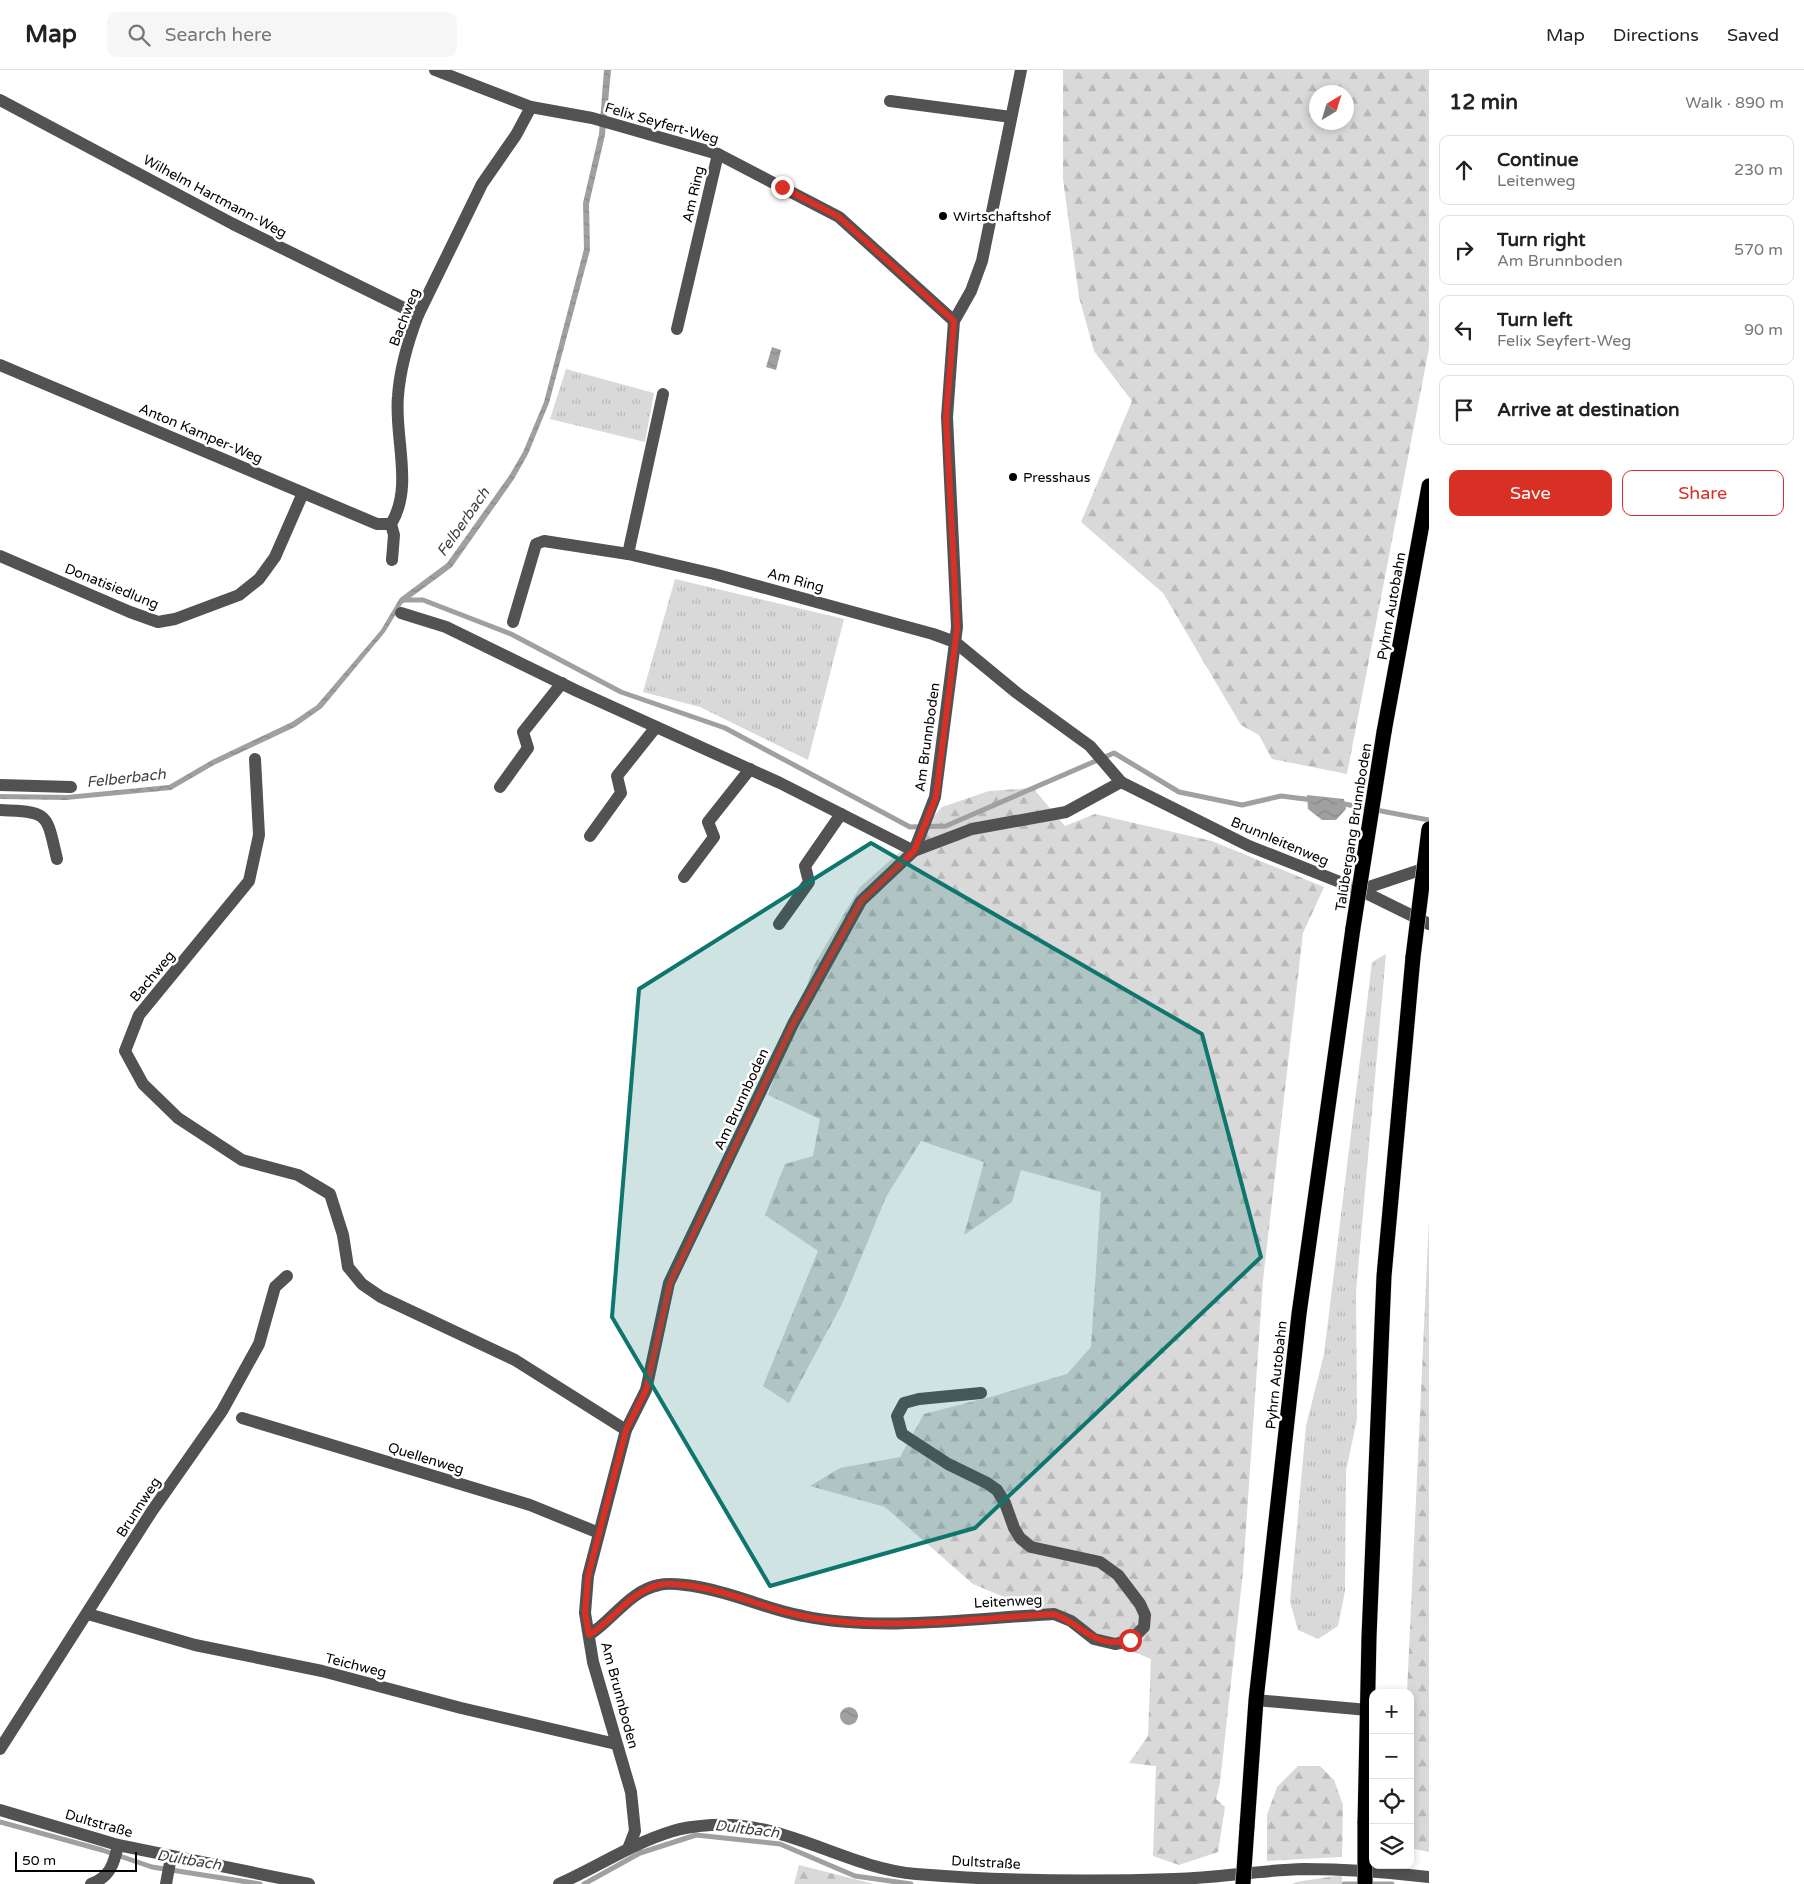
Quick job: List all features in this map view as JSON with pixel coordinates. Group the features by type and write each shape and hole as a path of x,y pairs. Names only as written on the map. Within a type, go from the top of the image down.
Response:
{"highway":[{"name":"Pyhrn Autobahn","path":"1384,732 1429,486"},
{"name":"Talübergang Brunnboden","path":"1353,928 1384,732"},
{"path":"1365,1884 1368,1710 1384,1276 1413,957 1429,829"},
{"name":"Pyhrn Autobahn","path":"1243,1884 1256,1700 1299,1314 1353,928"}],"street":[{"name":"Felix Seyfert-Weg","path":"435,70 530,107 598,119 718,154 839,217 954,321"},
{"name":"Am Brunnboden","path":"628,1850 635,1831 631,1792 593,1662 585,1613 585,1589 626,1430 646,1390 670,1283 793,1024 861,901 914,851 936,797 957,628 946,417 954,321 971,291 982,261 1020,70"},
{"name":"Wilhelm Hartmann-Weg","path":"0,100 233,224 418,315"},
{"path":"890,101 1011,117"},
{"name":"Bachweg","path":"392,560 394,535 391,524 397,515 402,473 398,396 401,371 418,315 482,184 516,135 530,107"},
{"name":"Am Ring","path":"677,329 718,154"},
{"name":"Anton Kamper-Weg","path":"0,365 377,524 391,524"},
{"path":"628,554 663,394"},
{"name":"Donatisiedlung","path":"0,556 130,612 158,622 175,619 240,595 259,579 275,557 303,493"},
{"name":"Am Ring","path":"513,622 536,544 544,540 628,554 714,574 934,634 955,642"},
{"path":"401,613 446,627 562,684 750,769 914,851 972,829 1066,812 1121,782"},
{"name":"Brunnleitenweg","path":"955,642 1014,691 1094,750 1121,782 1249,846 1360,890 1429,924"},
{"path":"500,787 528,748 523,732 562,684"},
{"path":"590,836 621,793 617,776 656,727"},
{"name":"Bachweg","path":"255,759 259,835 249,881 139,1015 125,1051 143,1084 178,1118 242,1160 298,1175 330,1194 343,1235 348,1267 362,1284 381,1297 515,1360 626,1430"},
{"path":"684,876 714,837 708,822 750,769"},
{"path":"0,784 71,787"},
{"path":"0,810 42,815 48,822 57,859"},
{"path":"779,924 810,882 805,866 841,814"},
{"path":"1360,890 1429,867"},
{"name":"Brunnweg","path":"0,1749 88,1614 152,1511 222,1411 259,1344 275,1286 287,1276"},
{"name":"Leitenweg","path":"589,1635 600,1628 634,1596 660,1584 677,1584 720,1590 803,1616 878,1624 1054,1614 1071,1621 1094,1639 1115,1644 1130,1640 1144,1627 1145,1615 1140,1604 1118,1575 1100,1562 1031,1547 1020,1538 1014,1528 1005,1503 997,1490 948,1464 902,1434 897,1416 904,1403 919,1399 981,1394"},
{"name":"Quellenweg","path":"242,1418 530,1505 599,1533"},
{"name":"Teichweg","path":"88,1614 195,1645 322,1671 461,1708 616,1744"},
{"path":"1256,1700 1368,1710"},
{"name":"Dultstraße","path":"0,1810 168,1871 309,1884"},
{"name":"Dultstraße","path":"559,1884 628,1850 673,1831 692,1827 732,1825 772,1832 868,1864 915,1874 1048,1880 1146,1880 1302,1869 1370,1870 1429,1877"},
{"path":"91,1884 103,1880 116,1853"}],"highlighted area":[{"path":"871,843 1202,1034 1261,1257 975,1528 770,1586 612,1317 639,989"}],"green space":[{"path":"1063,70 1429,70 1429,348 1347,774 1272,759 1259,735 1241,725 1163,593 1081,522 1132,401 1094,351 1079,297 1063,179"},
{"path":"566,369 654,393 645,442 550,419"},
{"path":"675,579 844,619 808,760 700,707 643,692"},
{"path":"1033,788 1065,826 1095,814 1212,841 1324,887 1303,933 1263,1280 1243,1572 1220,1783 1216,1799 1225,1807 1218,1852 1179,1865 1153,1856 1156,1766 1129,1763 1148,1736 1151,1659 973,1584 885,1507 810,1486 840,1468 900,1457 924,1414 994,1396 1067,1374 1091,1347 1101,1192 1021,1170 1012,1202 964,1235 984,1162 921,1141 886,1197 842,1304 789,1403 763,1386 818,1251 765,1215 785,1164 813,1156 820,1119 768,1095 814,965 860,887 909,844 942,807 989,791"},
{"path":"1386,954 1356,1292 1357,1419 1346,1471 1345,1591 1338,1626 1318,1639 1298,1630 1290,1602 1306,1426 1324,1354 1372,962"},
{"path":"1429,1219 1429,1852 1414,1849 1414,1689 1407,1689"},
{"path":"1298,1766 1320,1766 1334,1780 1343,1805 1342,1857 1267,1861 1267,1815 1277,1787"},
{"path":"799,1865 874,1884 794,1884"},
{"path":"1342,1875 1342,1884 1292,1884 1296,1882"}],"water":[{"path":"604,70 611,70 605,135 589,204 590,250 549,403 528,454 514,479 452,567 402,604 385,632 322,708 295,727 214,765 171,790 66,800 0,799 0,794 67,795 169,785 212,760 292,722 317,705 381,630 400,598 447,563 509,476 523,452 544,402 584,249 583,203 599,134"},
{"path":"772,347 781,350 776,370 766,367"},
{"path":"1307,795 1344,799 1346,809 1336,820 1322,820 1308,809"},
{"path":"845,1707 853,1707 858,1712 856,1723 845,1725 840,1720 840,1712"}],"waterway":[{"path":"402,600 423,600 511,634 621,692 725,728 910,827 946,826 1114,753 1179,792 1242,805 1281,796 1313,800"},
{"path":"1339,803 1429,820"},
{"name":"Dultbach","path":"0,1822 102,1850 152,1867 260,1884"},
{"name":"Dultbach","path":"584,1884 640,1853 696,1835 780,1844 855,1876 911,1884"},
{"name":"Dultbach","path":"1344,1884 1392,1884"}],"place":[{"name":"Wirtschaftshof","path":"943,216"},
{"name":"Presshaus","path":"1013,477"}],"route":[{"path":"782,187 839,217 954,321 946,417 957,628 936,797 914,851 861,901 793,1024 670,1283 646,1390 626,1430 585,1589 585,1613 589,1635 600,1628 634,1596 660,1584 677,1584 720,1590 803,1616 878,1624 1054,1614 1071,1621 1094,1639 1115,1644 1130,1640"}],"water label":[{"name":"Felberbach","path":"463,522"},
{"name":"Felberbach","path":"126,778"}]}
